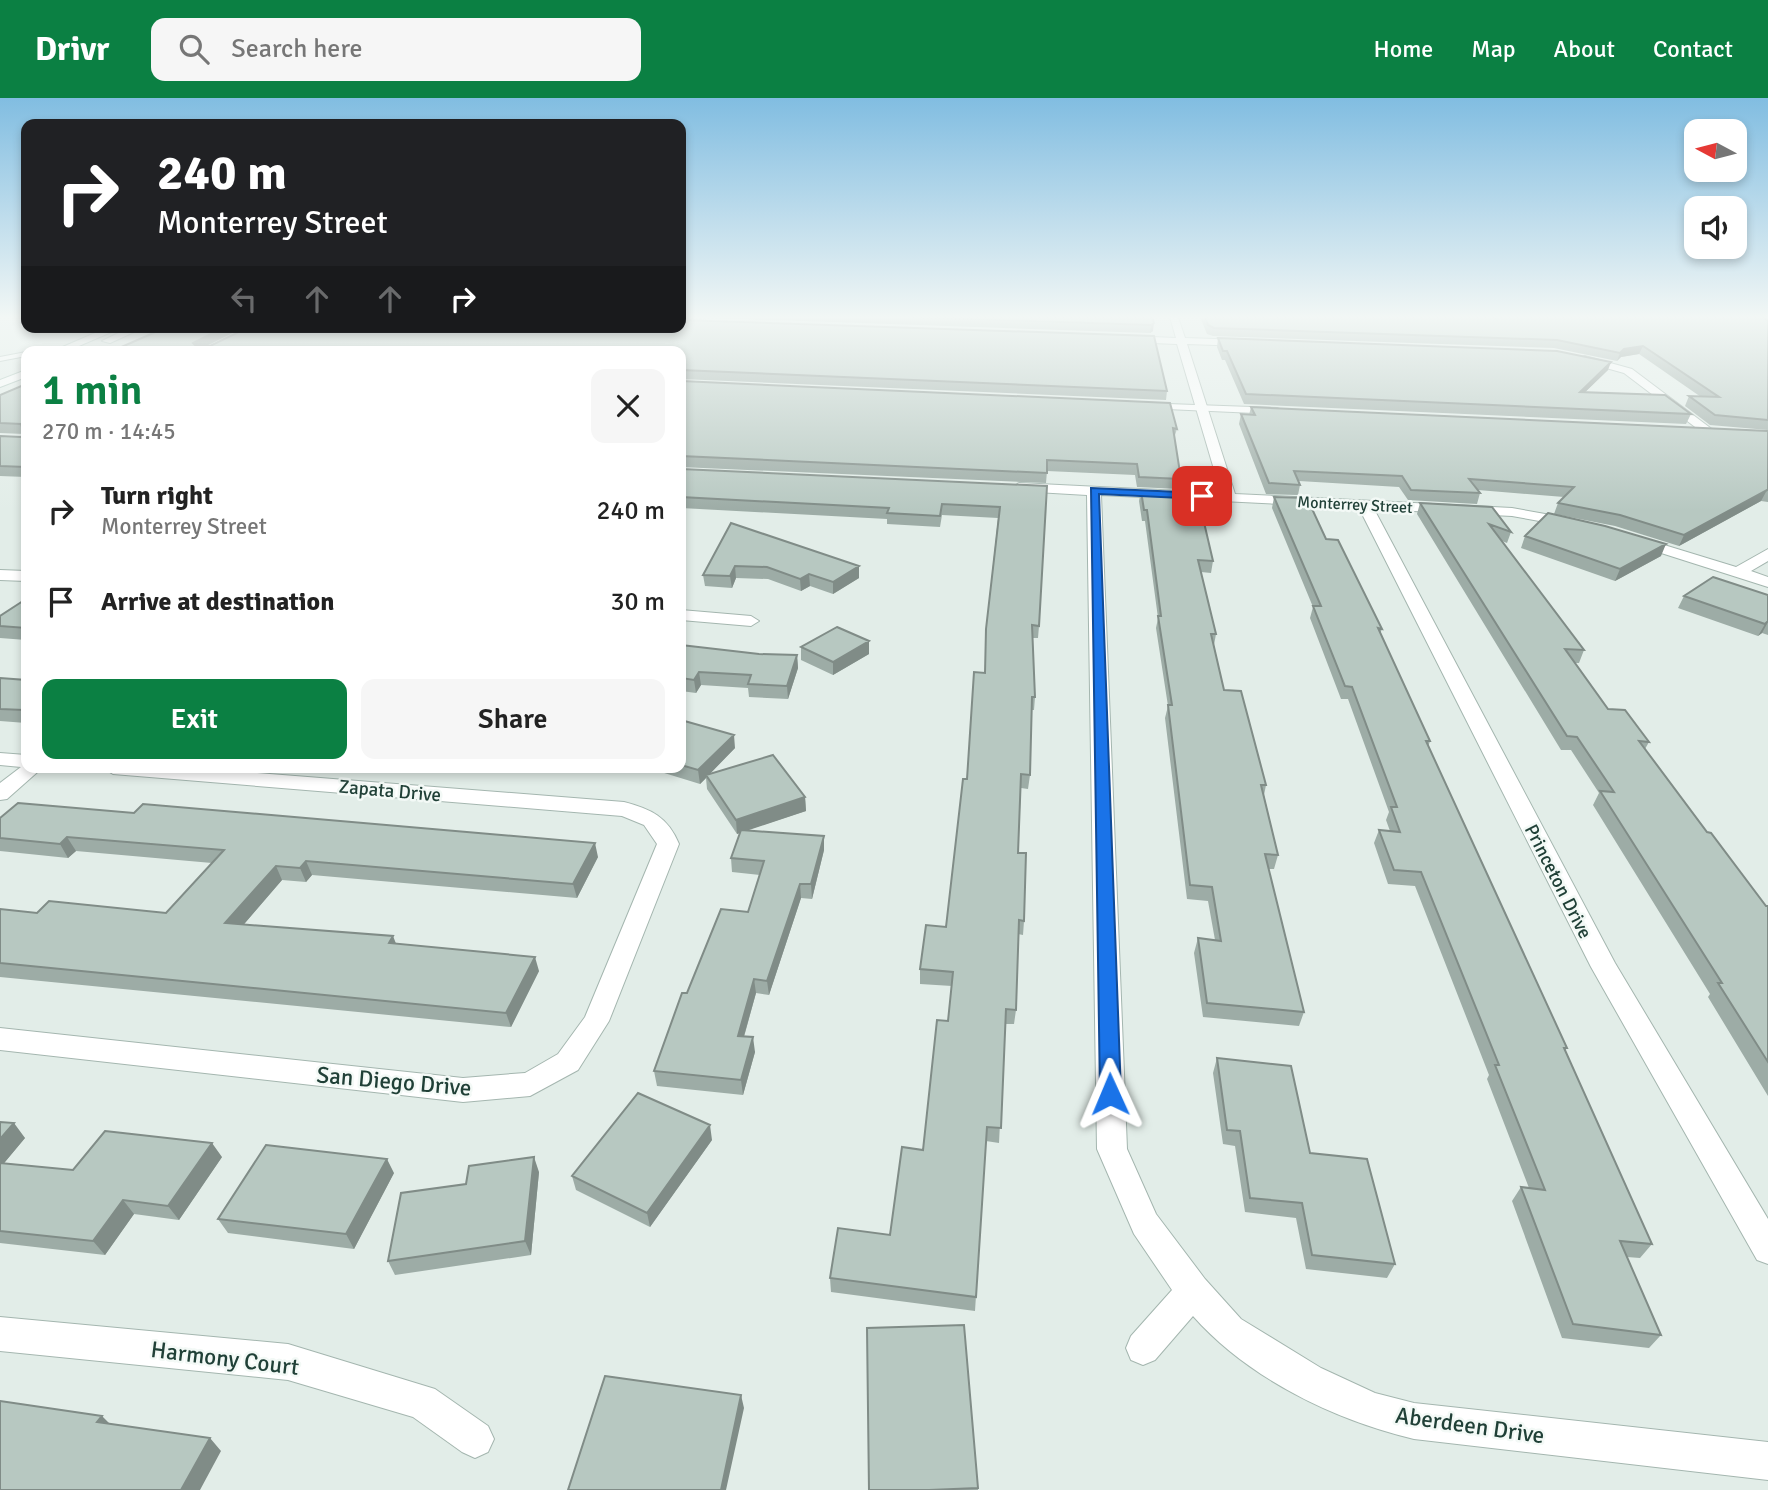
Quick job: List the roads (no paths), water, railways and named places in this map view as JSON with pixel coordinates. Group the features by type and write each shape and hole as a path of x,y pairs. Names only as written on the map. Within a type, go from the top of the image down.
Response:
{"street":[{"path":"1194,382 1229,497"},
{"path":"1644,382 1713,430 1679,429"},
{"path":"1136,404 1284,411"},
{"name":"Monterrey Street","path":"1011,487 1512,512 1592,528"},
{"name":"Aberdeen Drive","path":"1094,490 1112,1149 1145,1224 1193,1291 1228,1331 1308,1381 1372,1410 1414,1421 1768,1461"},
{"name":"Princeton Drive","path":"1364,505 1604,967 1768,1249"},
{"path":"1619,535 1768,582"},
{"path":"1739,572 1768,554"},
{"path":"0,575 21,576"},
{"path":"686,615 751,621"},
{"path":"0,759 21,761"},
{"path":"0,794 26,773"},
{"name":"Zapata Drive","path":"175,773 624,809 648,817 662,827"},
{"name":"San Diego Drive","path":"0,1039 463,1090 530,1084 568,1062 596,1021 668,844 662,827"},
{"path":"1143,1348 1193,1291"},
{"name":"Harmony Court","path":"0,1334 288,1362 422,1402 475,1440"}]}
